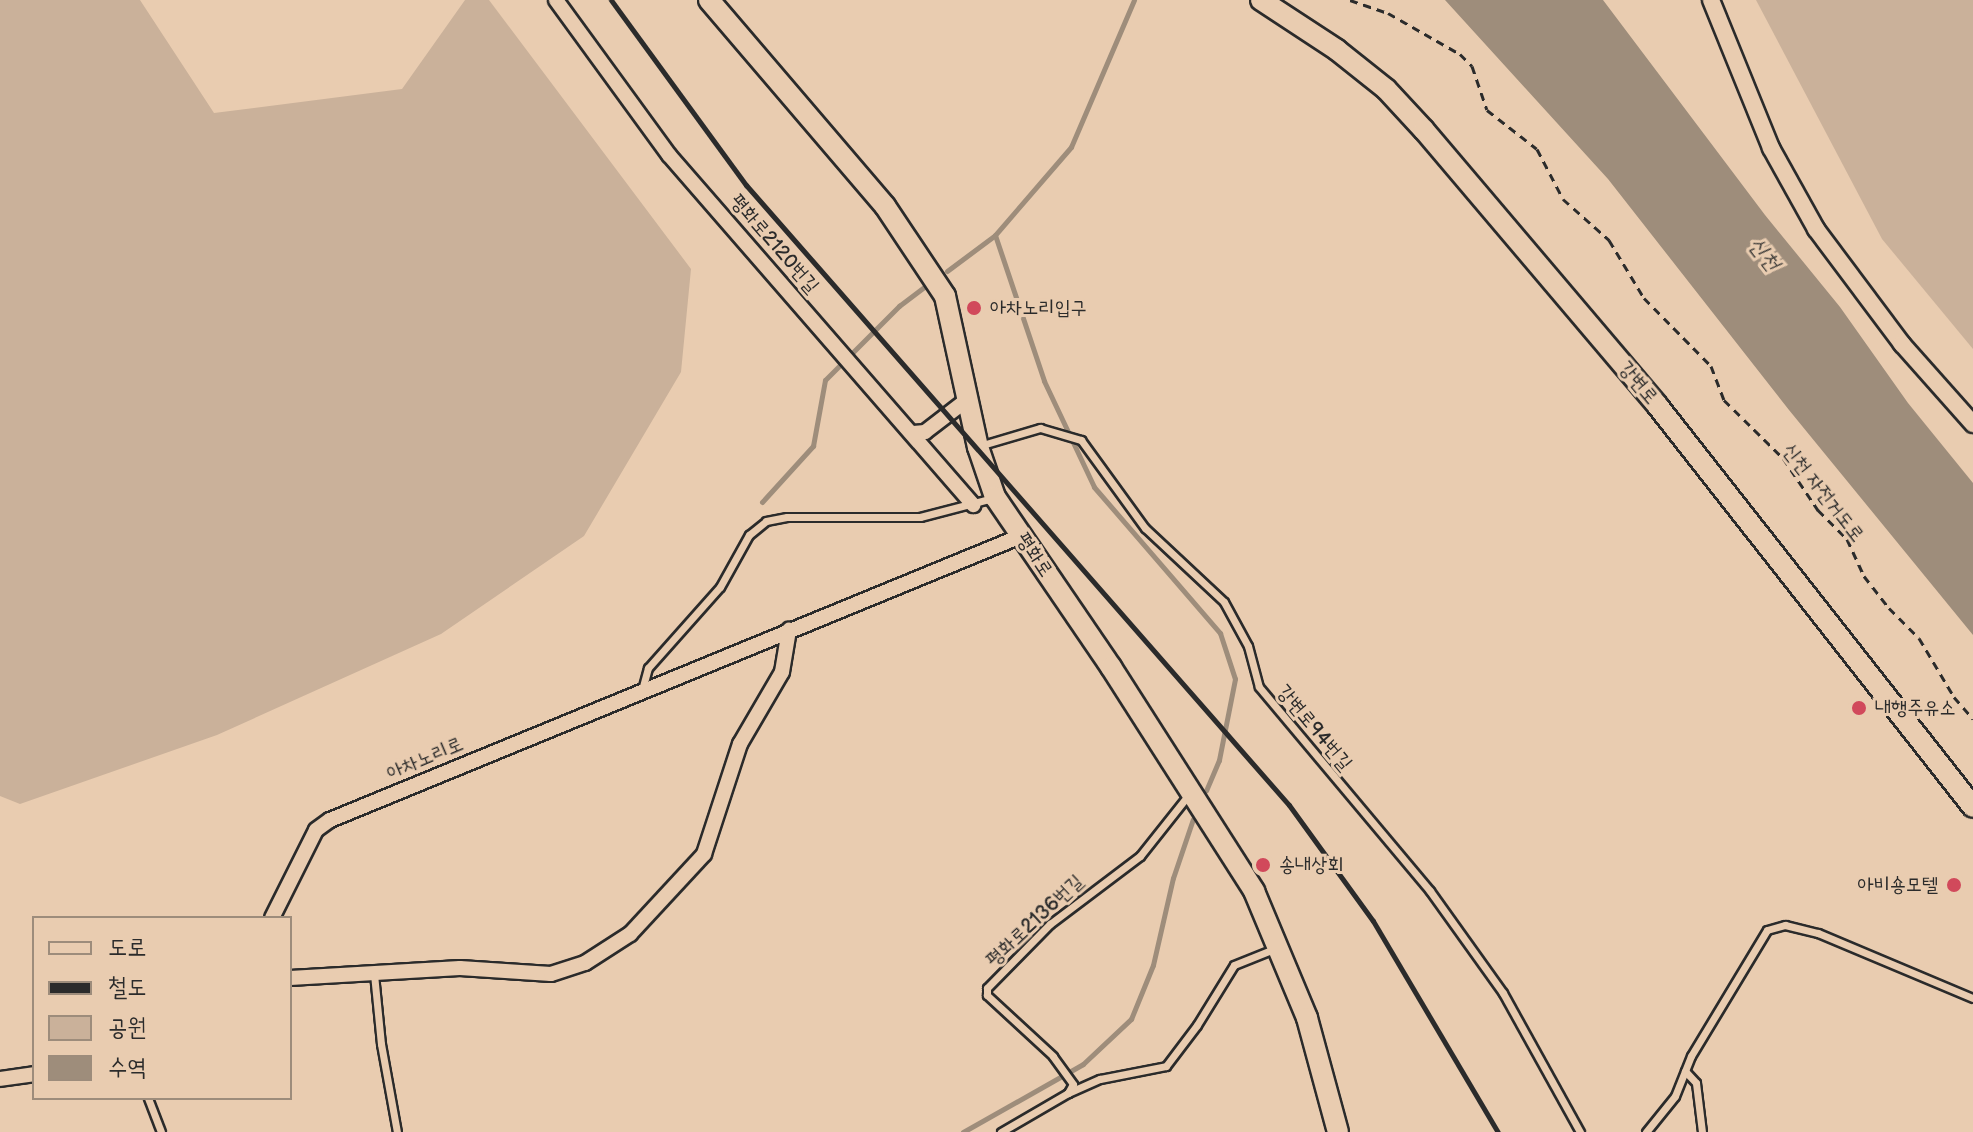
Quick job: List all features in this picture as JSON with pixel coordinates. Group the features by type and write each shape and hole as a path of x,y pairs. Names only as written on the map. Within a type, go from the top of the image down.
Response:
{"main road":[{"name":"평화로","path":"709,0 885,206 945,296 978,447 995,497 1254,891 1280,946 1307,1018 1338,1132"},
{"name":"강변로","path":"1261,0 1374,79 1424,130 1657,405 1973,807"}],"street":[{"name":"평화로2120번길","path":"556,0 669,155 973,505"},
{"path":"1711,0 1771,148 1816,229 1902,344 1973,424"},
{"path":"912,433 925,432 968,399"},
{"name":"아차노리로","path":"273,916 316,830 330,820 1021,536"},
{"path":"292,978 460,968 551,974 585,963 630,934 704,854 740,744 782,672 789,630"},
{"path":"0,1079 32,1074"}],"lane":[{"name":"강변로94번길","path":"978,447 1040,428 1081,440 1145,528 1224,602 1248,646 1259,687 1430,891 1494,980 1580,1132"},
{"path":"642,690 648,668 720,587 749,535 766,521 787,517 920,517 995,497"},
{"name":"평화로2136번길","path":"1068,1093 1073,1084 1053,1056 987,995 987,988 1050,924 1140,856 1191,791"},
{"path":"1646,1132 1675,1096 1685,1071 1767,930 1785,925 1869,952 1973,998"},
{"path":"1001,1132 1068,1093 1100,1079 1166,1066 1197,1025 1234,965 1280,946"},
{"path":"374,974 381,1044 397,1132"},
{"path":"1685,1071 1696,1083 1702,1132"},
{"path":"149,1100 161,1132"}],"path":[{"name":"신천 자전거도로","path":"1350,0 1388,13 1460,54 1472,66 1487,110 1537,149 1563,199 1609,240 1644,298 1711,366 1724,400 1783,458 1818,510 1847,539 1864,576 1889,608 1919,638 1954,697 1973,719"}],"green space":[{"path":"0,0 140,0 214,113 402,89 465,0 489,0 691,269 681,372 584,536 441,634 217,735 20,804 0,796"},
{"path":"1756,0 1973,0 1973,349 1882,239"}],"water":[{"name":"신천","path":"1445,0 1603,0 1765,215 1840,307 1908,403 1973,483 1973,635 1789,410 1608,179"}],"waterway":[{"path":"1134,0 1071,147 995,235 1044,381 1094,487 1220,633 1235,679 1219,760 1206,790"},
{"path":"947,271 994,236"},
{"path":"762,502 813,446 825,380 899,306 924,287"},
{"path":"963,1132 1083,1064 1131,1019 1153,965 1173,878 1193,819"}],"railway":[{"path":"611,0 746,185 1289,805 1373,921 1498,1132"}],"place":[{"name":"아차노리입구","path":"974,308"},
{"name":"내행주유소","path":"1859,708"},
{"name":"송내상회","path":"1263,865"},
{"name":"아비숑모텔","path":"1954,885"}]}
